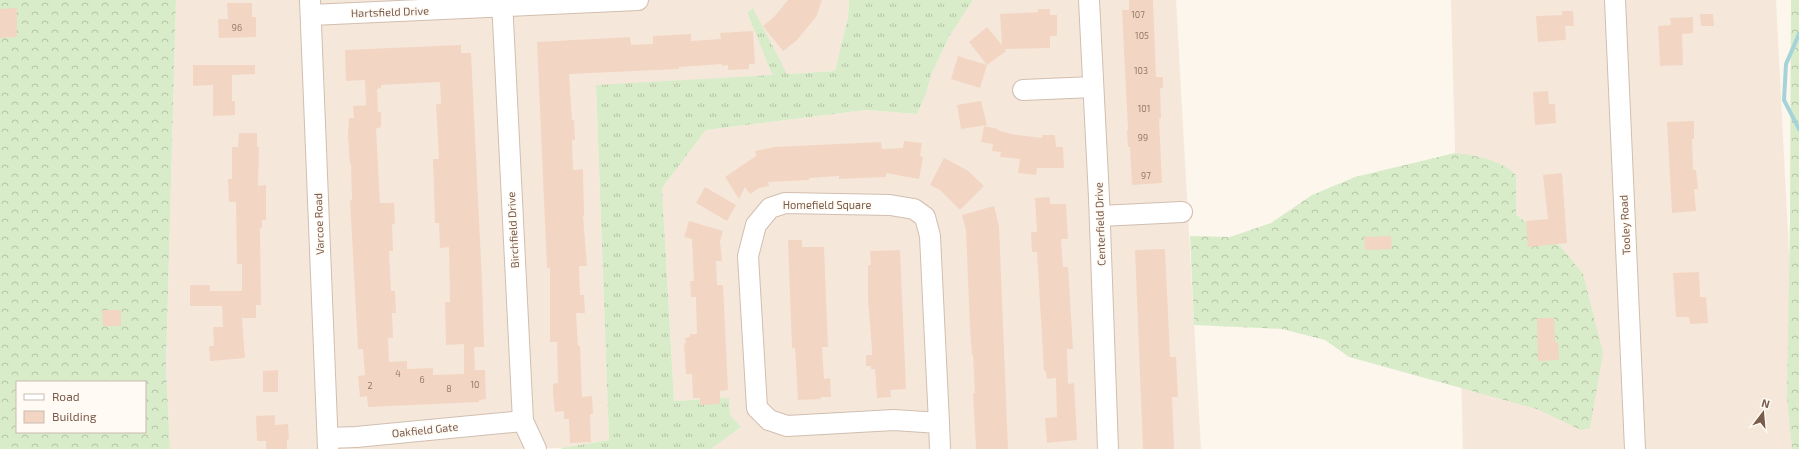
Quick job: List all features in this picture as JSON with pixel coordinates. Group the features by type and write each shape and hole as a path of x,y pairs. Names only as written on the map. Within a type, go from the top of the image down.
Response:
{"street":[{"name":"Hartsfield Drive","path":"310,7 638,0"},
{"name":"Centerfield Drive","path":"1089,0 1100,216 1108,449"},
{"name":"Tooley Road","path":"1615,0 1635,449"},
{"name":"Birchfield Drive","path":"502,4 523,421 536,449"},
{"name":"Varcoe Road","path":"310,7 328,444"},
{"path":"1023,90 1093,87"},
{"name":"Homefield Square","path":"939,423 894,420 787,426 769,420 758,408 748,256 756,225 770,208 784,204 890,205 914,209 925,217 930,236 939,423 940,449"},
{"path":"1100,216 1182,212"},
{"name":"Oakfield Gate","path":"328,444 356,437 523,421"}],"shaded area":[{"path":"176,0 849,0 848,17 835,71 786,74 753,8 747,12 772,75 596,86 609,440 561,448 514,449 170,449 166,366"},
{"path":"973,0 1176,0 1201,449 711,449 741,427 730,415 729,399 674,401 662,188 706,130 866,110 917,114 926,94 931,75 949,37"},
{"path":"1451,0 1776,0 1799,449 1463,449"}],"green space":[{"path":"0,0 176,0 166,366 170,449 0,449"},
{"path":"849,0 973,0 949,37 931,75 926,94 917,114 866,110 706,130 662,188 674,401 729,398 730,415 741,427 711,449 562,449 561,448 609,440 596,85 772,75 747,12 753,8 787,74 835,71 848,17"},
{"path":"1791,0 1799,0 1799,449 1792,449 1787,397 1790,220"},
{"path":"1455,153 1487,159 1503,166 1516,175 1516,215 1560,246 1583,274 1603,353 1590,428 1581,430 1537,409 1349,357 1325,340 1282,329 1194,325 1190,236 1230,237 1271,223 1312,195 1355,177"}],"building":[{"path":"788,0 822,0 816,17 796,41 783,51 763,26 774,17"},
{"path":"1129,0 1153,0 1156,77 1163,77 1163,88 1160,88 1161,118 1159,119 1162,183 1132,185 1130,147 1128,147 1127,130 1122,10 1129,10"},
{"path":"227,3 252,3 252,17 256,17 256,37 219,38 218,19 228,19"},
{"path":"17,8 17,37 0,38 0,9"},
{"path":"1038,9 1050,9 1050,15 1057,15 1057,36 1050,36 1050,48 1005,49 1006,51 987,65 969,42 987,27 1002,45 1000,14 1038,12"},
{"path":"1562,11 1573,11 1574,26 1565,26 1566,40 1538,42 1536,16 1562,15"},
{"path":"1700,14 1713,14 1714,26 1701,26"},
{"path":"1693,17 1693,33 1682,34 1683,65 1660,66 1658,26 1671,25 1670,18"},
{"path":"753,31 755,64 749,64 749,69 728,70 728,65 722,66 722,64 679,67 679,69 569,74 575,140 572,140 573,170 583,169 583,216 587,266 579,266 580,295 584,295 585,313 576,313 578,346 580,346 582,397 592,396 593,414 590,414 591,442 570,443 569,419 564,419 564,411 555,412 553,394 553,384 558,383 557,342 550,342 550,268 547,268 537,42 630,37 631,45 653,44 653,36 691,34 691,41 721,39 720,33"},
{"path":"461,45 461,53 471,53 484,347 474,347 475,370 485,370 486,399 479,400 479,402 368,407 367,396 360,397 358,376 365,375 363,349 358,349 350,200 352,200 351,164 348,136 349,118 354,118 353,106 366,105 365,80 346,81 345,50","holes":["440,82 441,104 436,104 439,159 433,159 435,223 439,223 440,248 449,247 450,302 445,302 446,345 464,344 464,374 433,375 433,368 407,369 407,361 389,362 388,338 393,338 392,313 396,313 395,291 391,291 389,251 393,251 392,224 395,224 394,203 380,203 376,129 381,127 381,112 378,112 377,89 381,88 381,85"]},
{"path":"958,56 987,65 980,88 951,79"},
{"path":"193,65 255,65 255,74 232,75 232,101 235,101 235,115 213,116 213,85 193,86"},
{"path":"1548,91 1549,104 1555,104 1556,123 1535,125 1533,92"},
{"path":"981,101 987,125 961,129 957,105"},
{"path":"1694,121 1694,139 1692,139 1693,170 1696,170 1698,189 1694,189 1696,211 1672,213 1667,122"},
{"path":"984,126 1011,134 1042,138 1042,135 1055,135 1056,147 1063,147 1064,168 1037,168 1036,175 1018,173 1020,159 1000,157 1001,152 992,151 993,144 981,142"},
{"path":"239,133 257,133 257,147 259,147 258,186 266,185 266,220 262,220 262,228 260,228 261,305 256,305 256,318 242,318 245,358 210,361 209,346 214,346 213,327 223,327 222,306 190,306 190,285 210,285 210,291 242,291 242,264 237,264 236,202 229,202 228,179 232,179 232,147 238,147"},
{"path":"904,141 922,143 920,156 923,157 919,179 886,173 886,177 839,179 839,176 809,178 809,180 768,182 769,186 759,188 750,194 745,187 739,199 725,177 756,156 755,151 775,147 881,142 882,149 903,148"},
{"path":"944,158 967,170 984,186 960,210 940,190 930,185"},
{"path":"1562,173 1567,243 1528,247 1526,221 1548,219 1543,175"},
{"path":"705,187 736,205 727,221 696,203"},
{"path":"1050,197 1050,204 1066,204 1068,239 1061,239 1063,267 1068,267 1073,349 1067,349 1068,384 1074,383 1077,440 1047,443 1045,418 1057,417 1056,378 1047,379 1046,371 1044,371 1037,252 1032,252 1031,232 1037,232 1035,198"},
{"path":"994,206 999,226 1008,449 976,449 973,393 975,393 970,328 966,230 962,215"},
{"path":"689,221 723,231 720,241 722,261 716,261 717,285 723,285 728,390 720,391 720,404 700,405 700,398 693,398 692,374 686,374 685,338 690,337 690,334 697,334 696,297 691,297 690,281 694,281 692,239 684,237"},
{"path":"1391,236 1392,249 1365,250 1364,237"},
{"path":"788,240 802,240 802,247 824,247 828,347 822,347 824,379 830,378 831,397 798,400 795,348 792,348"},
{"path":"1165,249 1170,357 1176,357 1178,397 1172,397 1174,449 1143,449 1135,250"},
{"path":"900,250 906,389 890,390 891,397 877,398 875,369 871,369 871,366 866,366 866,355 872,355 868,299 868,265 871,265 870,251"},
{"path":"1699,272 1700,297 1706,297 1708,323 1690,324 1689,317 1676,317 1673,273"},
{"path":"102,310 121,310 121,326 103,326"},
{"path":"1537,318 1554,318 1555,342 1558,342 1559,360 1538,361"},
{"path":"278,370 278,392 263,392 263,371"},
{"path":"275,415 275,425 288,424 289,439 287,440 287,449 266,449 266,441 257,441 256,416"}],"waterway":[{"path":"1799,34 1786,64 1784,100 1799,129"}]}
